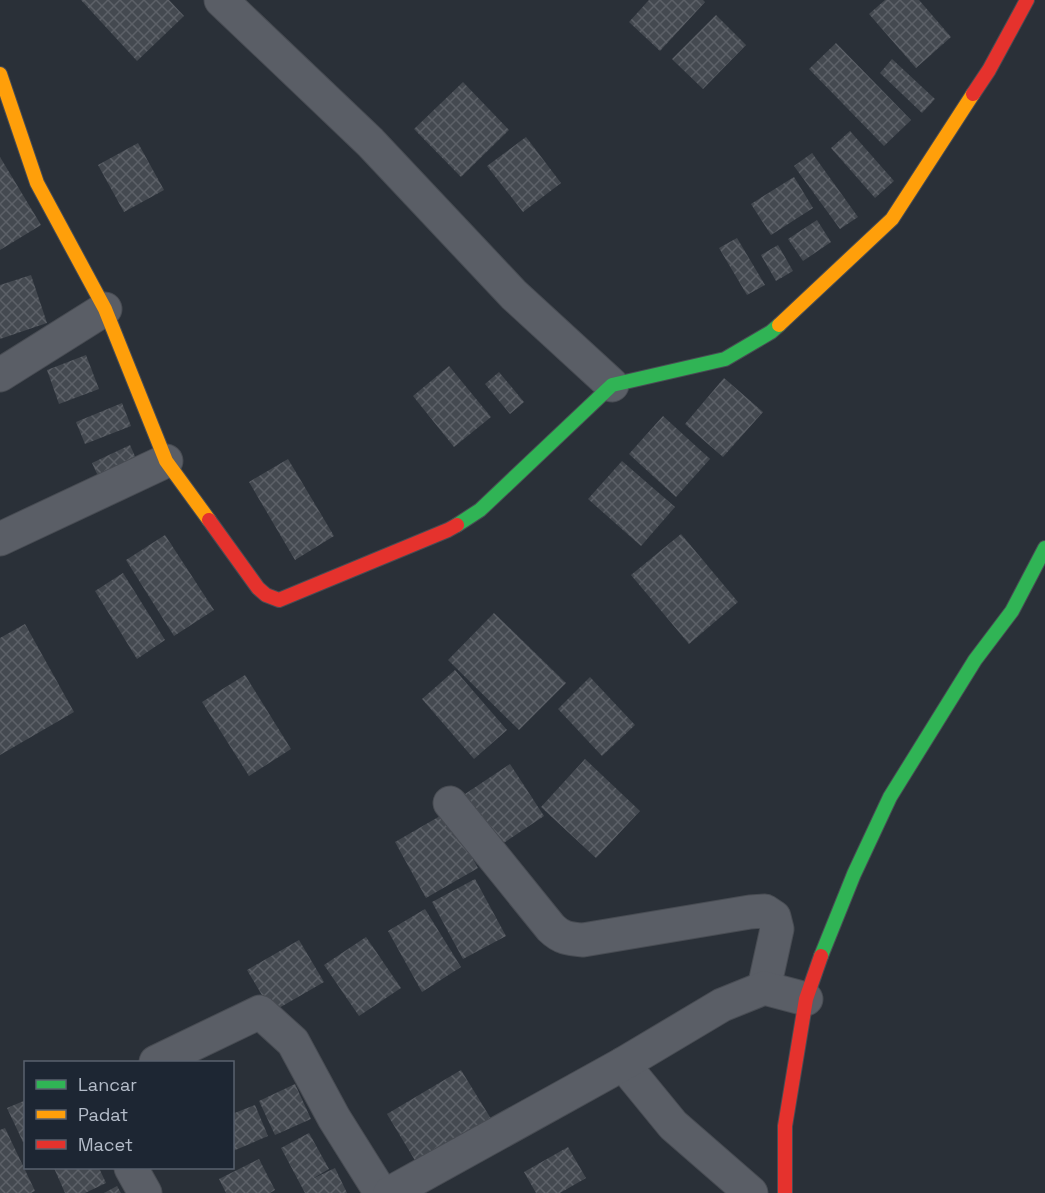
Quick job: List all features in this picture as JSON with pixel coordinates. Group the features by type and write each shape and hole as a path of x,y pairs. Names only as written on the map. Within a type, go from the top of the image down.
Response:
{"street":[{"path":"221,0 370,142 514,295 612,385"},
{"path":"0,74 37,183 105,309 166,461 258,588 266,595 279,600 448,530 480,510 612,385 725,360 771,332 892,219 989,70 1027,0"},
{"path":"0,375 105,309"},
{"path":"0,539 166,461"},
{"path":"785,1193 785,1126 806,999 854,874 890,797 975,660 1012,611 1045,548"},
{"path":"450,803 558,936 583,940 765,911 774,917 777,929 764,988"},
{"path":"390,1193 623,1064 722,1005 764,988 806,999"},
{"path":"158,1061 260,1011 293,1042 334,1118 381,1193"},
{"path":"623,1064 673,1125 751,1193"},
{"path":"132,1169 145,1193"}],"building":[{"path":"81,0 169,0 184,16 137,61"},
{"path":"649,0 703,0 705,2 660,51 629,22"},
{"path":"885,0 919,0 951,37 916,68 869,14"},
{"path":"716,15 746,45 703,89 672,59"},
{"path":"836,43 911,120 884,146 809,69"},
{"path":"892,59 935,99 922,113 880,73"},
{"path":"463,82 509,130 461,177 414,129"},
{"path":"850,131 894,181 875,198 831,148"},
{"path":"526,137 561,183 523,212 487,166"},
{"path":"138,143 164,190 124,212 98,165"},
{"path":"812,153 858,217 840,229 794,166"},
{"path":"0,157 41,225 0,250"},
{"path":"794,177 813,208 771,235 751,204"},
{"path":"817,220 831,242 803,261 788,239"},
{"path":"737,238 765,285 747,295 719,248"},
{"path":"778,245 793,271 776,281 761,255"},
{"path":"31,275 47,323 0,339 0,285"},
{"path":"86,355 99,389 59,404 47,370"},
{"path":"449,366 491,417 454,447 413,396"},
{"path":"499,372 524,402 510,414 485,384"},
{"path":"724,378 763,412 723,457 685,424"},
{"path":"122,403 131,426 85,444 76,422"},
{"path":"663,416 710,459 676,497 629,454"},
{"path":"130,445 142,472 104,489 92,463"},
{"path":"288,459 334,536 295,560 249,482"},
{"path":"622,461 675,507 641,546 588,499"},
{"path":"681,534 738,602 689,644 631,575"},
{"path":"165,535 214,610 174,636 126,560"},
{"path":"123,573 165,640 137,659 95,591"},
{"path":"494,613 566,683 519,730 448,660"},
{"path":"25,624 74,712 0,755 0,638"},
{"path":"455,670 507,730 474,759 422,699"},
{"path":"245,675 291,749 249,776 202,702"},
{"path":"590,677 635,725 602,756 558,709"},
{"path":"585,759 640,811 596,858 541,807"},
{"path":"510,764 544,816 493,850 459,798"},
{"path":"447,812 478,868 426,898 395,842"},
{"path":"475,879 506,936 463,959 432,902"},
{"path":"425,909 461,967 422,992 388,931"},
{"path":"366,937 401,988 359,1016 324,965"},
{"path":"299,940 324,982 272,1012 247,970"},
{"path":"461,1070 493,1122 419,1167 387,1114"},
{"path":"295,1084 311,1119 275,1135 259,1101"},
{"path":"24,1101 24,1142 23,1142 7,1108"},
{"path":"255,1105 268,1136 234,1151 234,1113"},
{"path":"5,1128 35,1191 0,1193 0,1130"},
{"path":"309,1133 329,1169 312,1179 335,1168 347,1193 305,1193 281,1148"},
{"path":"568,1147 586,1178 560,1193 536,1193 524,1172"},
{"path":"259,1159 275,1190 270,1193 226,1193 219,1179"},
{"path":"54,1169 99,1169 106,1183 85,1193 65,1193"},
{"path":"117,1186 121,1193 104,1193"}],"traffic: fast":[{"path":"457,525 480,510 612,385 725,359 779,325"},
{"path":"821,956 854,874 890,797 975,660 1012,611 1045,548"}],"traffic: slow":[{"path":"0,74 37,183 105,309 166,461 209,520"},
{"path":"779,325 892,219 973,94"}],"traffic: jam":[{"path":"973,94 989,70 1027,0"},
{"path":"209,520 258,588 266,595 279,600 457,525"},
{"path":"785,1193 785,1126 806,999 821,956"}]}
